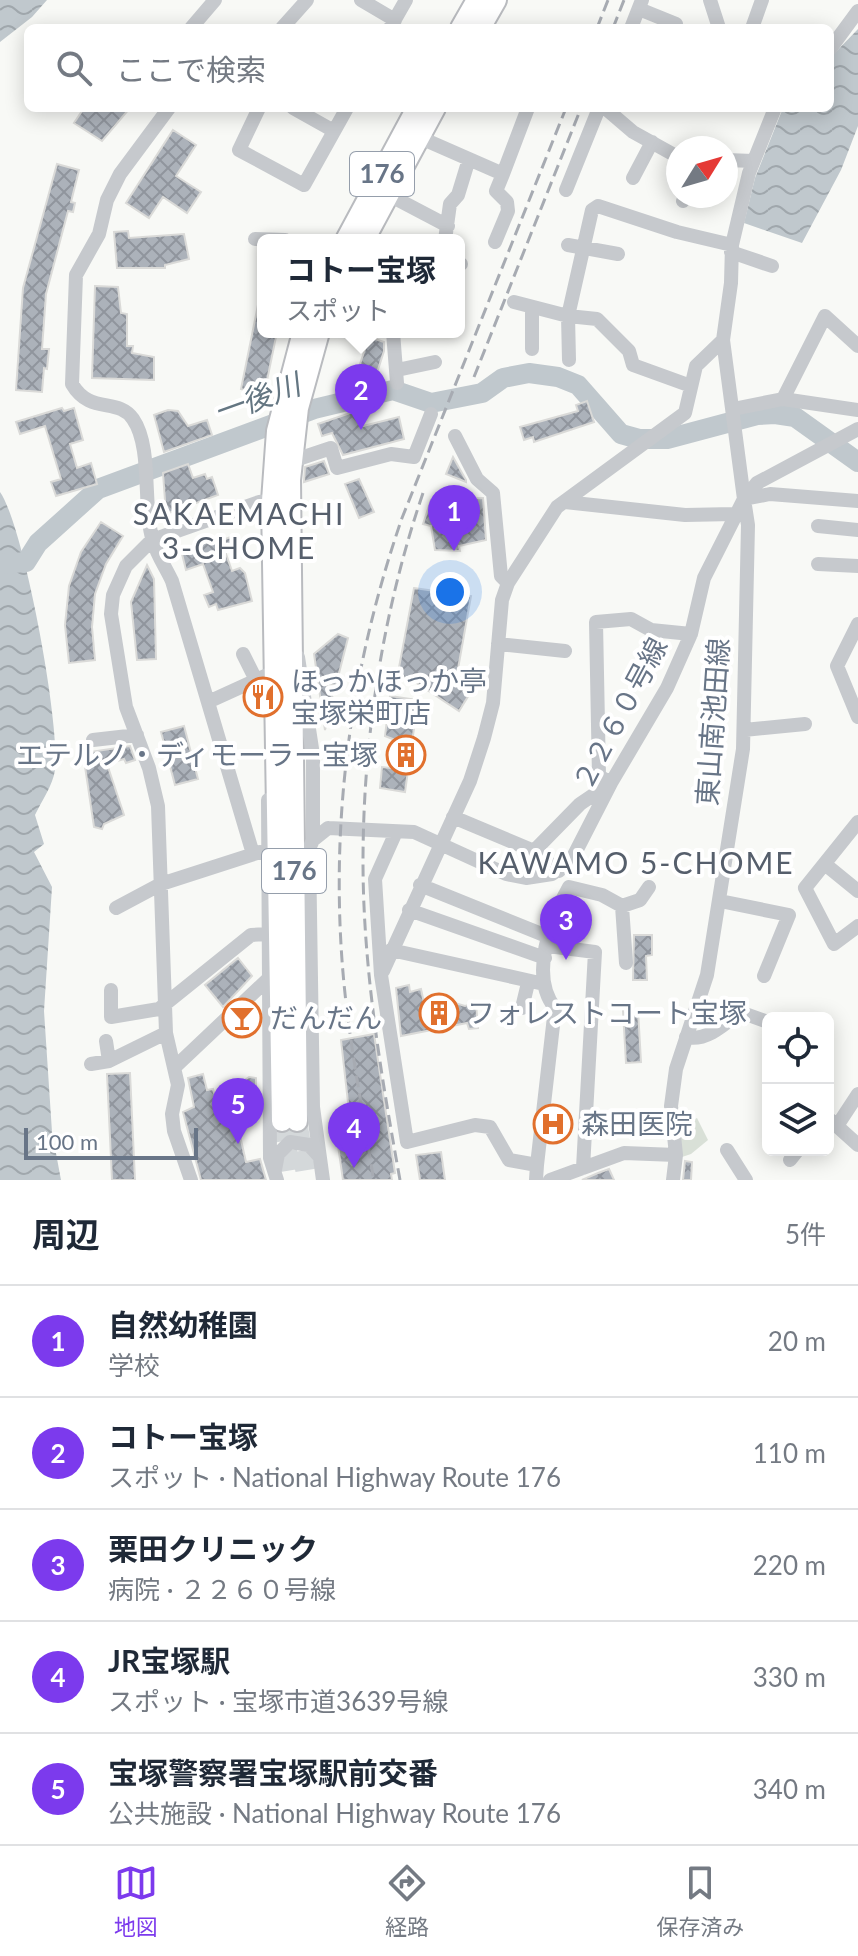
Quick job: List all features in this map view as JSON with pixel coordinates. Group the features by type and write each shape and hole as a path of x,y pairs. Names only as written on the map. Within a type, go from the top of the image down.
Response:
{"highway":[{"path":"463,24 477,0"},
{"path":"482,24 496,0"},
{"name":"176","path":"367,234 389,195 418,118"},
{"name":"176","path":"350,234 418,118"},
{"name":"176","path":"297,1116 276,671 281,500 288,419 302,338"},
{"name":"176","path":"297,1116 290,621 281,500 292,461 288,419 317,338"}],"street":[{"path":"194,24 215,0"},
{"path":"286,24 307,0"},
{"path":"361,0 392,24 406,0"},
{"path":"710,0 718,24"},
{"path":"753,24 762,0"},
{"path":"632,24 640,4 676,24"},
{"path":"834,44 856,18"},
{"path":"166,112 120,174 107,200 99,234 76,275 72,384 79,397 87,402 116,407 132,416 140,433 152,540 172,581 208,702 259,852 267,934 270,1158 276,1177"},
{"path":"257,112 239,150 304,185 345,112"},
{"path":"300,112 334,131"},
{"path":"495,242 508,211 507,202 496,191 526,112"},
{"path":"566,190 597,112"},
{"path":"611,112 666,150"},
{"path":"773,112 753,161 732,248 731,283 723,340 744,499 770,494 858,501"},
{"path":"418,118 469,159 503,174"},
{"path":"633,178 652,142"},
{"path":"389,195 447,233 450,204 458,195 469,159"},
{"path":"738,160 753,161"},
{"path":"569,360 568,316 592,210 598,206 732,248 772,266"},
{"path":"568,245 618,254"},
{"path":"514,302 568,316 597,319 629,351 633,365 691,386"},
{"path":"532,307 532,349"},
{"path":"783,399 825,316 858,346"},
{"path":"394,338 397,376 435,362"},
{"path":"381,975 470,781 489,722 508,583 557,507 685,413 696,366 723,340"},
{"path":"734,416 783,399 858,410"},
{"path":"292,461 331,448 337,468 391,454 414,457 431,414"},
{"name":"２２６０号線","path":"555,873 571,861 611,783 667,688 691,634 704,578 744,499 757,483 858,429"},
{"path":"455,436 477,479 493,493 501,576 508,583"},
{"name":"東山南池田線","path":"673,1180 676,1155 671,1106 676,1069 707,975 744,730 748,525 744,499"},
{"path":"191,1180 174,1131 172,1114 178,1085 166,1033 158,806 126,707 111,614 113,595 126,566 152,540 259,502 281,500"},
{"path":"565,502 685,515 734,514"},
{"path":"818,526 858,530"},
{"path":"818,564 858,566"},
{"path":"534,851 580,804 611,783 599,776 596,622 631,619 651,630 691,634"},
{"path":"276,1177 278,1154 290,1142 297,1116 309,849 313,840 313,755 306,689 290,621"},
{"path":"858,624 837,666 858,717"},
{"path":"498,644 565,651"},
{"path":"243,654 256,680"},
{"path":"208,702 276,671"},
{"path":"259,852 277,724"},
{"path":"744,730 805,724"},
{"path":"93,740 137,735"},
{"path":"313,807 328,828"},
{"path":"453,817 534,851 569,887 602,895 622,906 640,900 649,887"},
{"path":"313,840 328,828 414,832 506,874 526,878 555,873"},
{"path":"855,831 805,888 834,944 858,926"},
{"path":"396,832 375,879 381,975 407,1142 475,1125 490,1127 509,1160 537,1173 555,1008 544,984 547,947 553,915 569,887"},
{"path":"116,908 161,884 259,852"},
{"path":"826,865 858,891"},
{"path":"420,885 547,947"},
{"path":"720,901 789,915 764,976"},
{"path":"622,906 626,963"},
{"path":"409,910 547,947 595,952 583,1168"},
{"path":"111,990 111,1017 159,1009 251,935 267,934"},
{"path":"391,950 528,983 544,984"},
{"path":"175,1067 267,980"},
{"path":"522,1008 528,983"},
{"path":"686,1037 695,1038 710,1033 740,1012 762,1020"},
{"path":"91,1064 109,1061 166,1033"},
{"path":"106,1041 109,1061"},
{"path":"834,1120 858,1094"},
{"path":"297,1116 319,1156 323,1180"},
{"path":"834,1124 858,1145"},
{"path":"290,1142 309,1145 319,1156"},
{"path":"727,1150 746,1180"},
{"path":"550,1180 624,1153 676,1155"}],"green space":[{"path":"697,1118 708,1140 691,1154 679,1158 677,1128"}],"water":[{"path":"0,0 47,0 32,17 0,42"},
{"path":"858,29 858,126 841,170 802,243 744,223 755,178 781,112 834,112 834,54"},
{"path":"0,492 10,512 30,583 52,713 55,770 35,815 44,844 34,852 52,887 44,1011 52,1132 61,1180 0,1180"}],"building":[{"path":"81,112 127,112 102,141 74,123"},
{"path":"173,130 196,145 176,176 201,192 187,213 163,197 149,218 126,203"},
{"path":"57,164 79,170 71,202 75,203 73,212 68,211 46,294 42,349 49,349 47,369 44,368 42,392 16,390 23,288"},
{"path":"128,231 129,238 184,234 189,259 165,265 165,268 117,268 114,232"},
{"path":"95,286 118,287 121,313 127,314 127,346 133,346 132,353 154,357 154,380 92,378"},
{"path":"257,310 257,338 276,338 264,395 241,389"},
{"path":"369,338 384,342 374,382 356,376"},
{"path":"587,401 594,422 534,442 533,437 524,440 520,427 578,411 576,405"},
{"path":"62,408 64,411 74,408 83,440 70,444 77,468 91,463 97,484 56,496 51,482 61,479 45,426 20,434 16,422"},
{"path":"168,410 178,411 188,426 207,420 212,435 164,452 154,415"},
{"path":"359,410 363,426 399,417 404,439 343,455 332,433 322,436 318,424"},
{"path":"453,457 466,480 466,482 446,474"},
{"path":"324,461 329,474 304,482 305,467"},
{"path":"188,464 193,478 205,474 207,479 212,477 218,495 166,514 163,473"},
{"path":"359,479 374,512 359,518 345,484"},
{"path":"483,498 486,540 459,546 460,551 435,550 431,526 423,524 431,500 453,507 454,499"},
{"path":"101,522 123,536 106,564 95,594 92,627 95,660 69,663 65,625 69,586 81,552"},
{"path":"224,536 225,539 231,537 234,547 225,551 232,571 240,568 245,573 252,601 218,610 216,604 209,607 204,595 213,592 203,564 186,570 181,550"},
{"path":"147,565 154,579 156,659 137,660 131,602"},
{"path":"414,588 471,596 456,680 472,690 459,711 415,682 397,678"},
{"path":"338,634 348,638 336,685 326,684 333,698 325,730 314,654"},
{"name":"エテルノ・ディモーラー宝塚","path":"390,696 418,700 405,792 380,788 382,767 400,769 403,743 385,736"},
{"path":"184,726 198,779 175,785 161,732"},
{"path":"130,746 135,760 126,763 124,759 107,764 124,815 104,824 102,829 94,827 83,753"},
{"path":"634,935 652,935 652,955 646,956 647,980 633,980"},
{"path":"238,958 252,976 223,1007 205,985"},
{"name":"フォレストコート宝塚","path":"409,985 410,992 421,989 424,1003 441,999 465,1006 476,1003 478,1028 469,1029 467,1023 401,1036 396,988"},
{"path":"638,1010 641,1062 626,1063 623,1011"},
{"path":"374,1034 395,1173 391,1174 392,1180 343,1180 336,1132 351,1129 341,1040"},
{"path":"130,1073 135,1180 112,1180 107,1074"},
{"path":"203,1074 207,1090 213,1089 216,1100 249,1077 256,1078 256,1118 252,1121 236,1118 246,1162 260,1159 266,1180 201,1180 183,1112 194,1107 188,1078"},
{"path":"441,1152 445,1180 420,1180 416,1155"},
{"path":"685,1161 692,1162 691,1180 683,1180"},
{"path":"609,1169 614,1180 582,1180 598,1173"}],"waterway":[{"name":"一後川","path":"0,564 26,562 38,543 98,489 314,409 393,390 431,403 482,393 503,378 529,373 558,377 578,385 621,434 639,439 667,439 757,415 775,414 795,417 858,462"}],"tunnel":[{"path":"282,1121 292,1180"},
{"path":"297,1121 307,1180"}],"railway":[{"path":"599,24 608,0"},
{"path":"615,24 624,0"},
{"path":"373,1176 347,1014 339,903 343,791 359,680 370,626 402,518 564,112"},
{"path":"474,377 579,112"},
{"path":"400,1180 380,1061 366,942 364,815 371,722 386,628 423,493"}],"place":[{"name":"コトー宝塚","path":"361,430"},
{"name":"自然幼稚園","path":"454,551"},
{"name":"ほっかほっか亭 宝塚栄町店","path":"263,697"},
{"name":"エテルノ・ディモーラー宝塚","path":"406,755"},
{"name":"栗田クリニック","path":"566,960"},
{"name":"フォレストコート宝塚","path":"439,1013"},
{"name":"だんだん","path":"242,1018"},
{"name":"森田医院","path":"553,1124"},
{"name":"宝塚警察署宝塚駅前交番","path":"238,1144"},
{"name":"JR宝塚駅","path":"354,1168"}],"district":[{"name":"SAKAEMACHI 3-CHOME","path":"239,532"},
{"name":"KAWAMO 5-CHOME","path":"636,864"}]}
